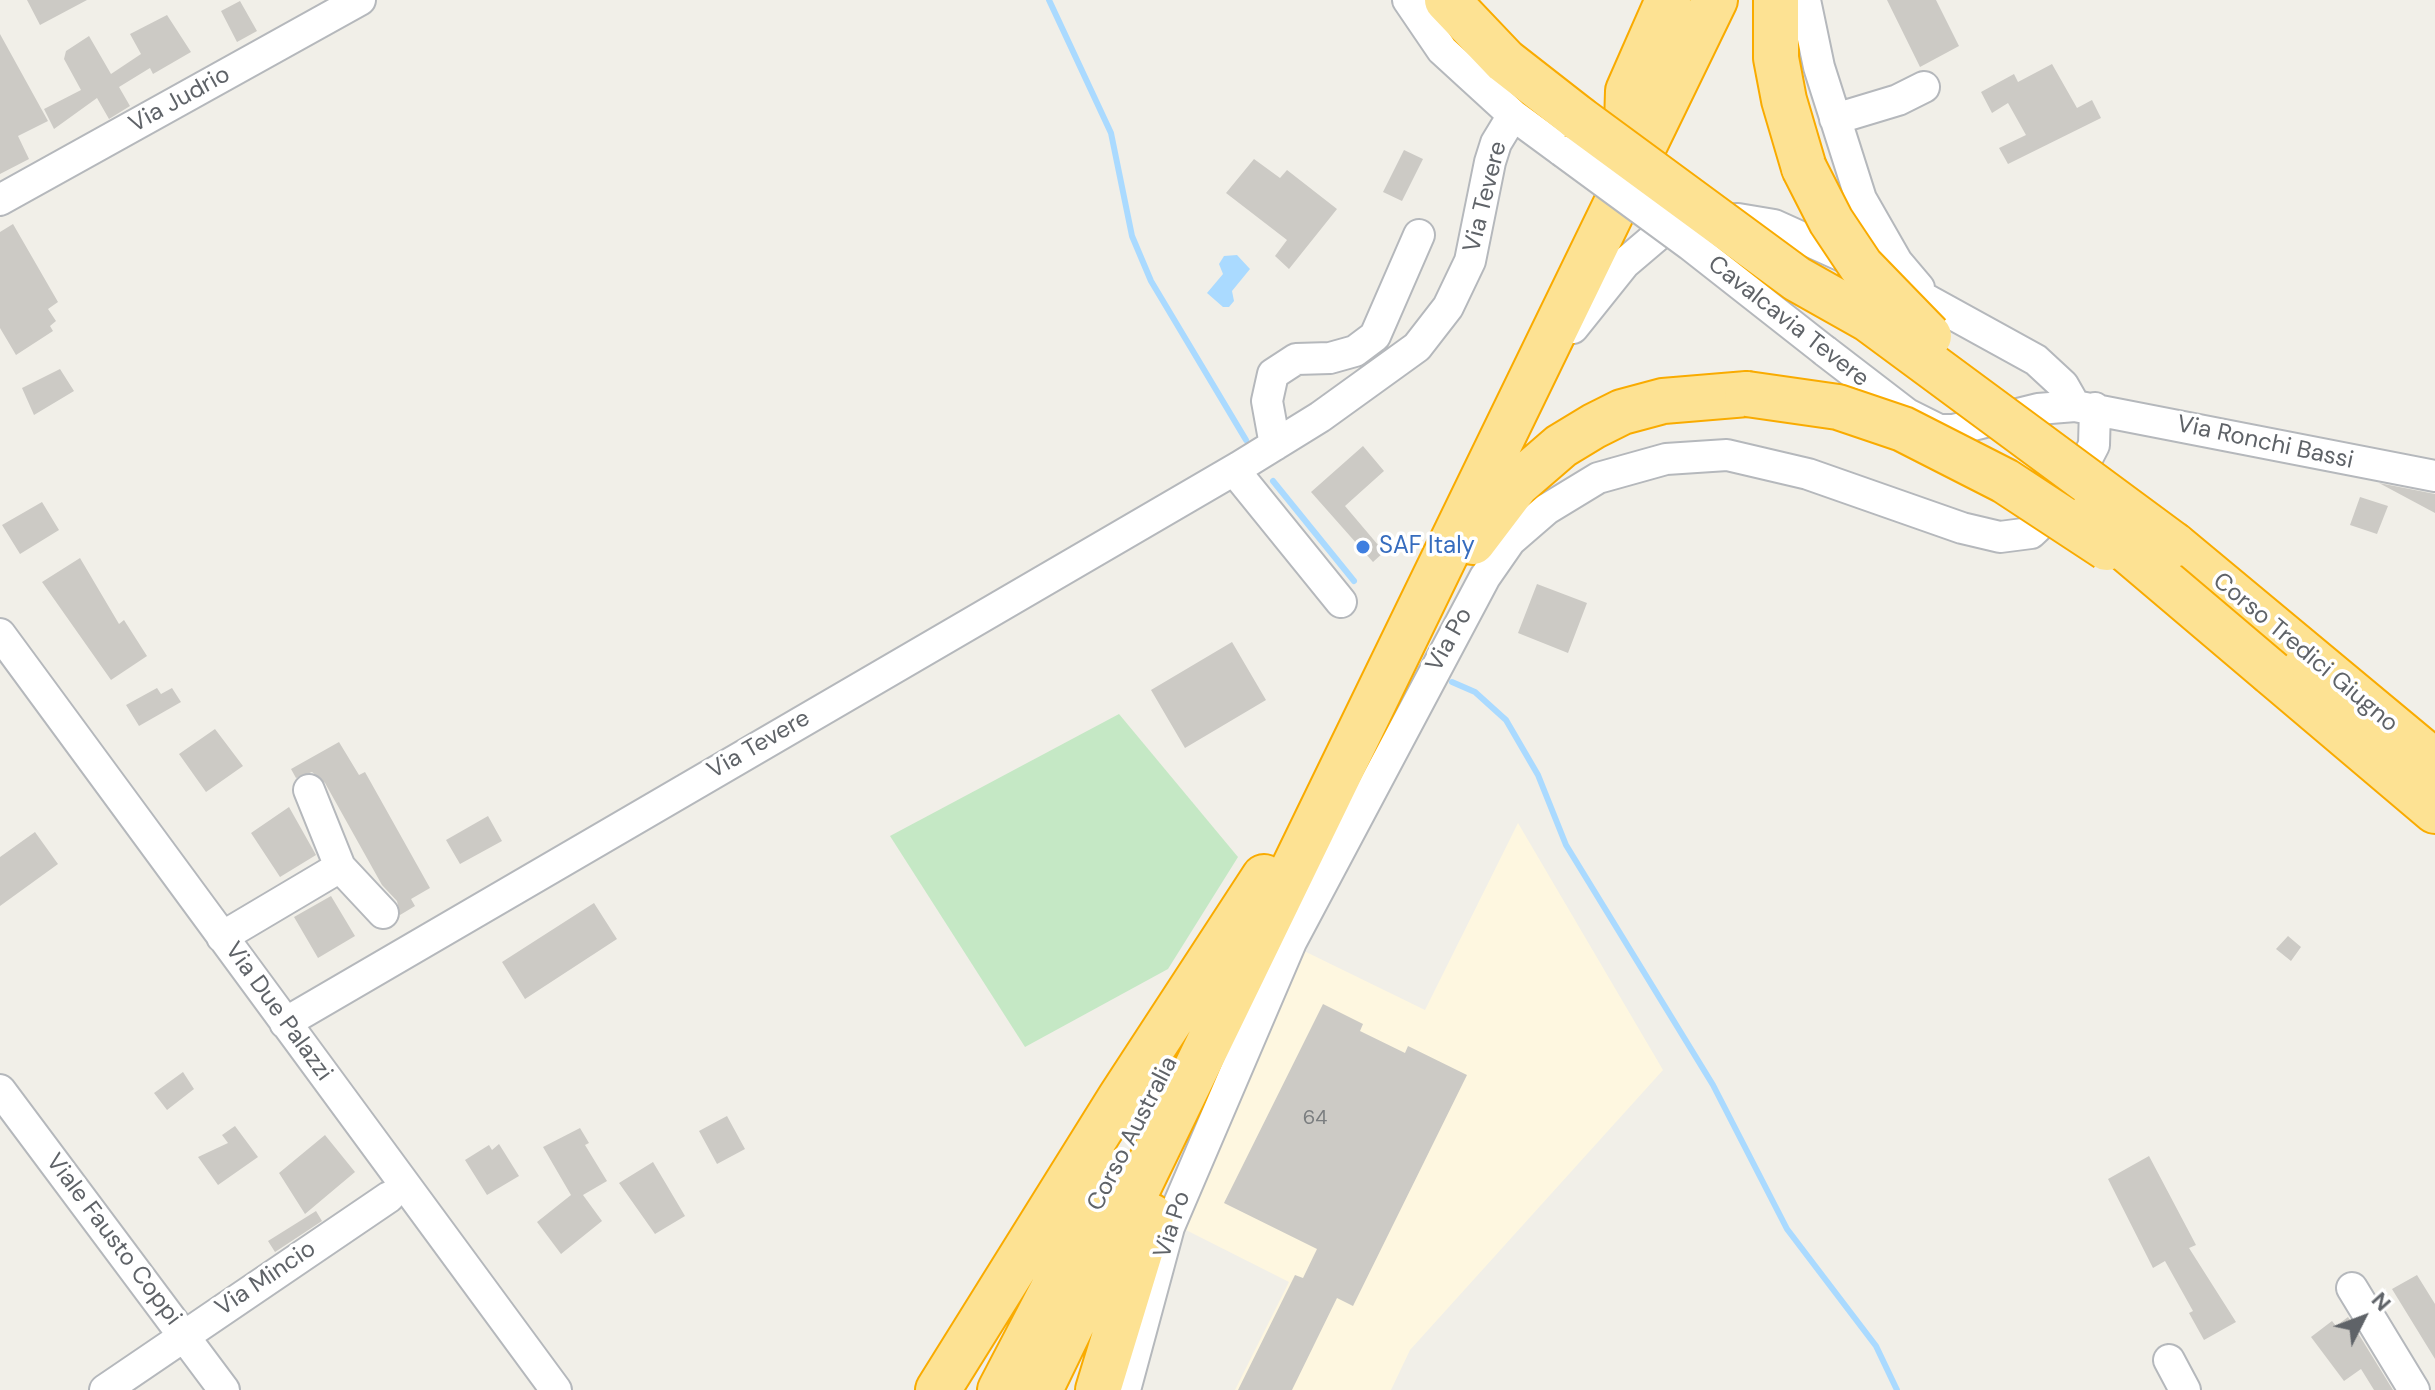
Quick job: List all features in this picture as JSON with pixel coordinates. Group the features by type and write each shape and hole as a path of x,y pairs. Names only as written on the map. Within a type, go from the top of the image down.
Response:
{"highway":[{"path":"1447,0 1570,134 1799,280 1868,319 2174,545"},
{"path":"1668,0 1628,91 1627,125 1688,0"},
{"name":"Via Po","path":"1240,982 1715,0"},
{"path":"1776,0 1776,58 1784,100 1804,168 1842,240 1898,306 1952,359 2174,545"},
{"path":"938,1390 1120,1098 1264,877 1595,192"},
{"path":"1799,280 1856,336 2122,544 2272,673"},
{"path":"1342,769 1481,528 1517,484 1561,446 1622,412 1663,401 1747,394 1838,407 1903,429 1974,463 2077,526 2272,673"},
{"name":"Corso Tredici Giugno","path":"2174,545 2435,762"},
{"name":"Corso Tredici Giugno","path":"2272,673 2435,811"},
{"name":"Corso Australia","path":"1000,1390 1264,877"},
{"path":"1098,1390 1144,1233 1240,982"},
{"name":"Corso Australia","path":"1040,1390 1240,982"}],"street":[{"name":"Via Judrio","path":"0,200 360,0"},
{"name":"Via Tevere","path":"285,1023 1234,470 1417,347 1448,307 1470,261 1496,143 1513,115 1442,50 1408,0"},
{"path":"1805,0 1810,33 1835,119 1871,221 1897,262 1933,304"},
{"path":"1835,119 1898,100 1924,87"},
{"name":"Cavalcavia Tevere","path":"1513,115 1570,134 1690,245 1907,414 1939,430 1953,430 2038,409 2085,407"},
{"path":"1517,405 1557,354 1585,309 1625,263 1665,229 1698,220 1738,219 1774,225 1869,268 2036,360 2085,407"},
{"path":"1275,445 1267,401 1273,374 1296,359 1330,358 1355,351 1375,336 1419,235"},
{"name":"Via Ronchi Bassi","path":"2085,407 2435,476"},
{"name":"Via Po","path":"1125,1390 1169,1227 1291,942 1432,673 1485,577 1510,541 1547,509 1598,478 1666,459 1727,455 1808,474 1962,528 2000,537 2031,533 2065,501 2094,445 2085,407"},
{"path":"1234,470 1341,602"},
{"name":"Via Due Palazzi","path":"0,634 556,1390"},
{"path":"309,790 340,867 383,913"},
{"path":"222,937 340,867"},
{"name":"Viale Fausto Coppi","path":"0,1090 224,1390"},
{"name":"Via Mincio","path":"105,1390 183,1333 389,1197"},
{"path":"2352,1288 2414,1390"},
{"path":"2169,1360 2185,1390"}],"shaded area":[{"path":"1518,823 1663,1070 1410,1350 1391,1390 1235,1390 1289,1282 1182,1228 1302,950 1425,1010"}],"green space":[{"path":"1119,714 1238,857 1168,969 1025,1047 890,836"}],"water":[{"path":"1237,255 1250,269 1232,291 1234,301 1229,307 1223,307 1207,293 1223,274 1219,264 1224,256"}],"building":[{"path":"27,0 87,0 40,25"},
{"path":"1887,0 1936,0 1959,46 1920,67"},
{"path":"240,1 257,31 237,42 221,11"},
{"path":"167,15 191,52 153,74 150,68 119,87 130,106 109,119 97,98 54,129 44,109 81,90 64,59 66,51 89,36 111,74 141,54 130,34"},
{"path":"0,34 48,121 18,136 29,159 0,174"},
{"path":"2052,64 2077,108 2092,100 2101,118 2008,164 1999,148 2026,135 2008,103 1992,113 1981,92 2014,74 2018,82"},
{"path":"1404,150 1423,159 1402,201 1383,192"},
{"path":"1254,159 1280,178 1287,170 1337,209 1289,269 1275,256 1287,240 1226,193"},
{"path":"13,224 58,302 48,309 56,321 50,326 53,331 16,355 0,328 0,232"},
{"path":"60,369 74,391 34,415 22,388"},
{"path":"1363,446 1384,471 1345,506 1384,552 1373,562 1311,492"},
{"path":"2379,483 2435,494 2435,513"},
{"path":"2360,497 2388,506 2377,534 2350,525"},
{"path":"42,502 59,530 20,554 2,525"},
{"path":"80,558 119,624 124,620 147,656 111,680 42,582"},
{"path":"1537,584 1587,603 1568,653 1518,633"},
{"path":"1232,642 1266,700 1185,748 1151,690"},
{"path":"157,688 161,694 172,688 181,702 139,726 126,705"},
{"path":"215,729 243,766 206,792 179,754"},
{"path":"339,742 359,775 365,772 430,888 411,899 415,906 400,915 397,901 382,885 325,783 312,772 296,778 291,769"},
{"path":"289,807 316,855 280,877 251,833"},
{"path":"488,816 502,841 460,864 446,840"},
{"path":"35,832 58,864 0,906 0,857"},
{"path":"331,896 355,936 318,958 294,917"},
{"path":"594,903 617,939 525,999 502,962"},
{"path":"2288,936 2301,947 2291,961 2276,949"},
{"path":"1323,1004 1363,1024 1360,1031 1405,1053 1408,1046 1467,1075 1353,1306 1337,1298 1292,1390 1238,1390 1295,1275 1303,1278 1317,1249 1224,1203"},
{"path":"183,1072 194,1089 167,1110 154,1093"},
{"path":"727,1116 745,1149 717,1164 699,1131"},
{"path":"235,1126 258,1157 218,1185 198,1157 228,1143 222,1135"},
{"path":"580,1128 589,1143 585,1145 607,1181 583,1195 602,1221 561,1254 537,1222 571,1195 543,1147"},
{"path":"325,1135 355,1172 305,1214 279,1173"},
{"path":"499,1144 519,1176 487,1195 465,1160 489,1145 492,1150"},
{"path":"2149,1156 2196,1245 2189,1248 2236,1322 2204,1340 2189,1313 2193,1311 2165,1261 2153,1268 2108,1179"},
{"path":"653,1162 685,1216 655,1234 619,1183"},
{"path":"316,1211 322,1221 275,1252 268,1241"},
{"path":"2417,1275 2435,1304 2435,1359 2392,1289"},
{"path":"2348,1317 2393,1390 2374,1390 2361,1369 2344,1381 2311,1337 2332,1321 2336,1326"}],"waterway":[{"path":"1049,0 1111,133 1132,236 1151,281 1246,440"},
{"path":"1273,481 1354,581"},
{"path":"1452,682 1475,692 1506,720 1538,775 1566,845 1713,1085 1787,1229 1876,1346 1897,1390"}],"place":[{"name":"SAF Italy","path":"1363,547"}]}
